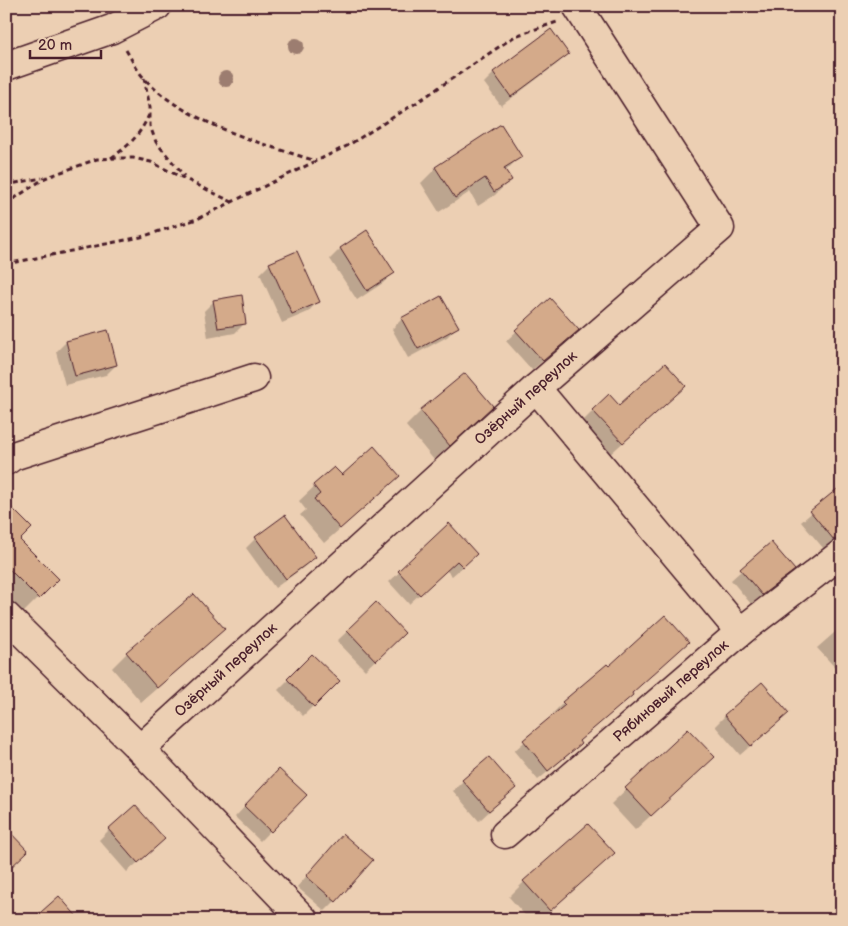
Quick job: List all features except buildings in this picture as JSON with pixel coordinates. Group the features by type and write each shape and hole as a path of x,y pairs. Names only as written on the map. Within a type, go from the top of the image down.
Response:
{"street":[{"path":"6,66 112,29 157,6"},
{"name":"Озёрный переулок","path":"140,749 536,388 720,228 578,8"},
{"path":"6,461 13,456 254,378"},
{"path":"536,388 740,632"},
{"name":"Рябиновый переулок","path":"505,834 740,632 842,553"},
{"path":"6,616 140,749 304,920"}],"path":[{"path":"6,264 141,237 197,219 347,146 416,103 514,36 561,21 578,8"},
{"path":"112,29 144,78 183,109 219,127 316,161"},
{"path":"144,78 150,113 150,126 156,142 186,178"},
{"path":"111,158 132,143 142,130 150,113"},
{"path":"6,185 45,178 97,160 133,158 151,162 232,202"},
{"path":"6,204 45,178"}]}
